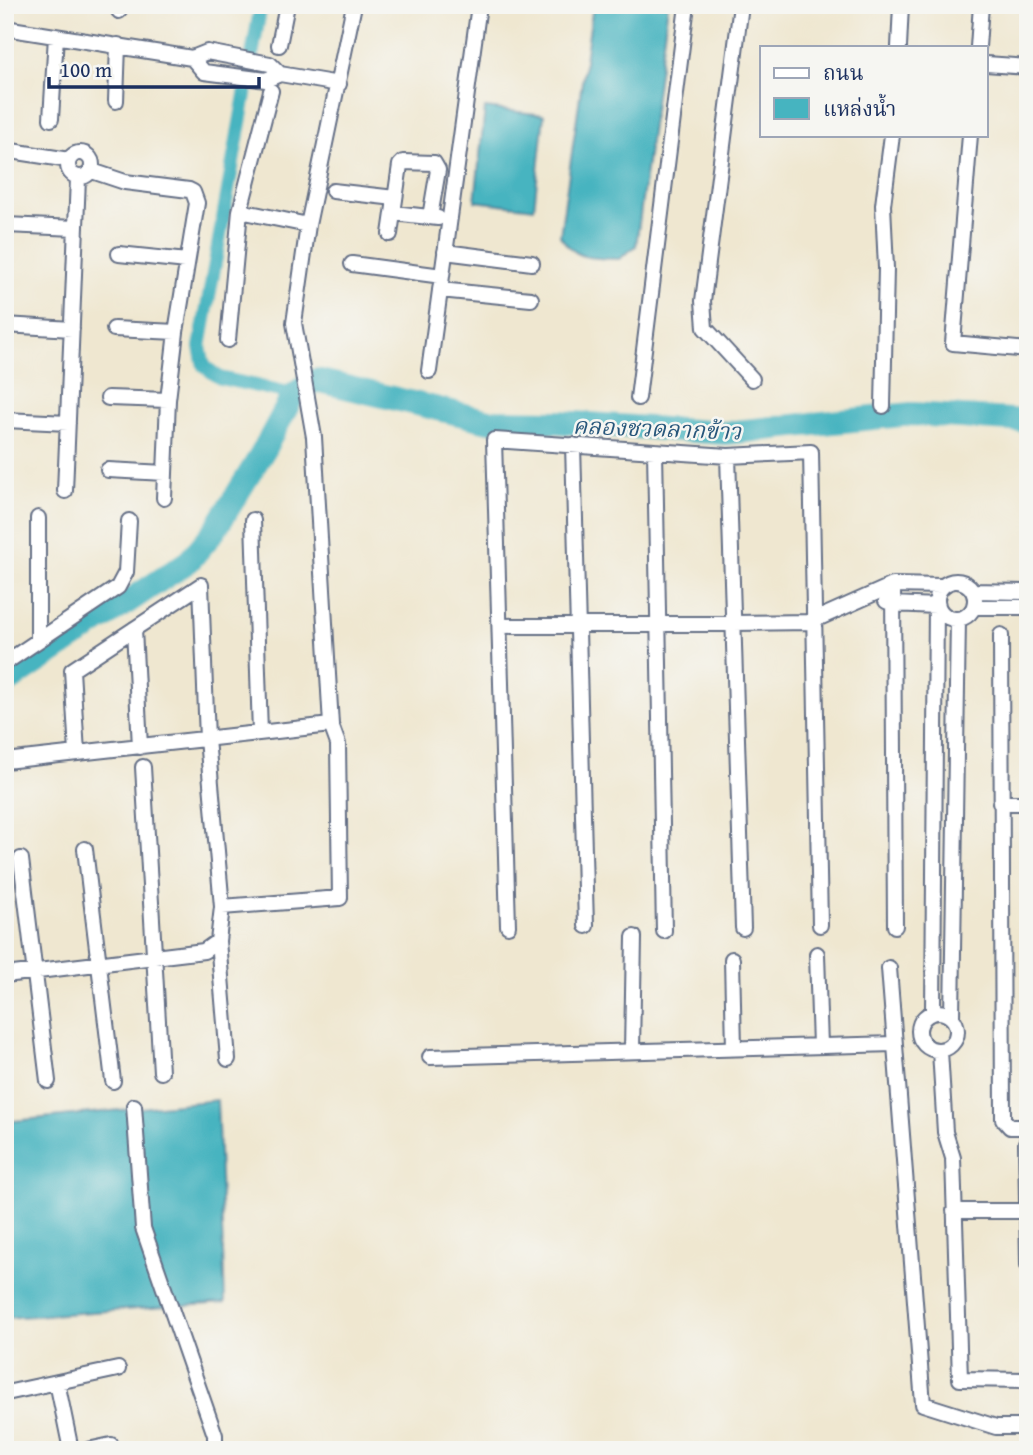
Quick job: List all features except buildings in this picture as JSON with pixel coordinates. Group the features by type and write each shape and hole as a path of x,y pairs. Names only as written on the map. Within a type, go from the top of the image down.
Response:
{"street":[{"path":"279,45 287,5"},
{"path":"222,907 340,898 338,744 331,725 314,437 294,323 308,225 354,5"},
{"path":"429,372 479,5"},
{"path":"638,398 687,5"},
{"path":"741,5 703,301 705,328 752,379"},
{"path":"899,46 901,5"},
{"path":"978,46 981,5"},
{"path":"5,28 192,58 207,52 272,77"},
{"path":"51,119 56,36"},
{"path":"116,101 118,45"},
{"path":"192,58 204,72 339,84"},
{"path":"988,64 1028,67"},
{"path":"228,340 240,211 272,77"},
{"path":"883,406 886,268 883,205 891,136"},
{"path":"970,136 953,343 1028,350"},
{"path":"5,150 69,160"},
{"path":"83,153 92,160 92,171 78,178 69,171 69,160 72,155 83,153"},
{"path":"390,234 400,165 408,161 434,163 438,170 430,217"},
{"path":"92,171 125,182 193,192 197,203 168,400 164,498"},
{"path":"65,491 78,178"},
{"path":"333,191 450,220"},
{"path":"240,211 308,225"},
{"path":"5,225 76,228"},
{"path":"445,253 532,263"},
{"path":"119,254 187,261"},
{"path":"352,264 531,299"},
{"path":"5,325 72,329"},
{"path":"114,329 176,332"},
{"path":"108,398 168,400"},
{"path":"5,420 68,423"},
{"path":"508,926 494,440 728,456 811,452 820,925"},
{"path":"573,446 586,926"},
{"path":"655,451 664,931"},
{"path":"728,456 743,928"},
{"path":"108,470 165,473"},
{"path":"38,518 38,640"},
{"path":"253,520 260,733"},
{"path":"5,663 118,587 126,572 129,521"},
{"path":"500,626 814,620 893,585 942,586 956,580 966,583 973,591 974,607 968,615 958,619 943,614 936,603"},
{"path":"77,753 72,670 201,585 206,739 222,907 218,941 228,1059"},
{"path":"893,585 895,926"},
{"path":"933,1013 936,603 942,586"},
{"path":"973,591 1028,592"},
{"path":"871,595 893,604 936,603"},
{"path":"974,607 1028,607"},
{"path":"952,1018 943,1013 933,1013 920,1022 918,1032 925,1046 940,1051 950,1047 956,1038 957,1028 952,1018 958,619"},
{"path":"134,629 140,747"},
{"path":"1001,635 1003,1119 1010,1127 1028,1127"},
{"path":"5,761 331,725"},
{"path":"144,767 161,1072"},
{"path":"934,801 955,802"},
{"path":"1000,803 1028,803"},
{"path":"85,849 113,1081"},
{"path":"20,859 48,1081"},
{"path":"632,1051 634,937"},
{"path":"5,975 204,951 218,941"},
{"path":"817,954 820,1046"},
{"path":"732,958 734,1048"},
{"path":"889,968 923,1404 996,1427 1028,1427"},
{"path":"430,1057 894,1044"},
{"path":"940,1051 945,1132 953,1158 960,1379 1028,1380"},
{"path":"134,1106 143,1228 215,1435 215,1450"},
{"path":"1026,1143 1028,1265"},
{"path":"954,1211 1027,1211"},
{"path":"11,1392 118,1370"},
{"path":"57,1382 71,1450"},
{"path":"88,1450 111,1446"}],"water":[{"path":"593,5 668,5 636,246 619,259 592,258 579,254 560,236"},
{"path":"485,108 544,115 534,208 475,201"},
{"path":"217,1100 225,1303 5,1318 5,1122"}],"waterway":[{"path":"261,5 200,347 204,366 220,378 294,394"},
{"name":"คลองชวดลากข้าว","path":"5,684 189,561 215,530 261,455 294,394 316,380 489,421 558,422 725,433 912,414 1028,421"}]}
